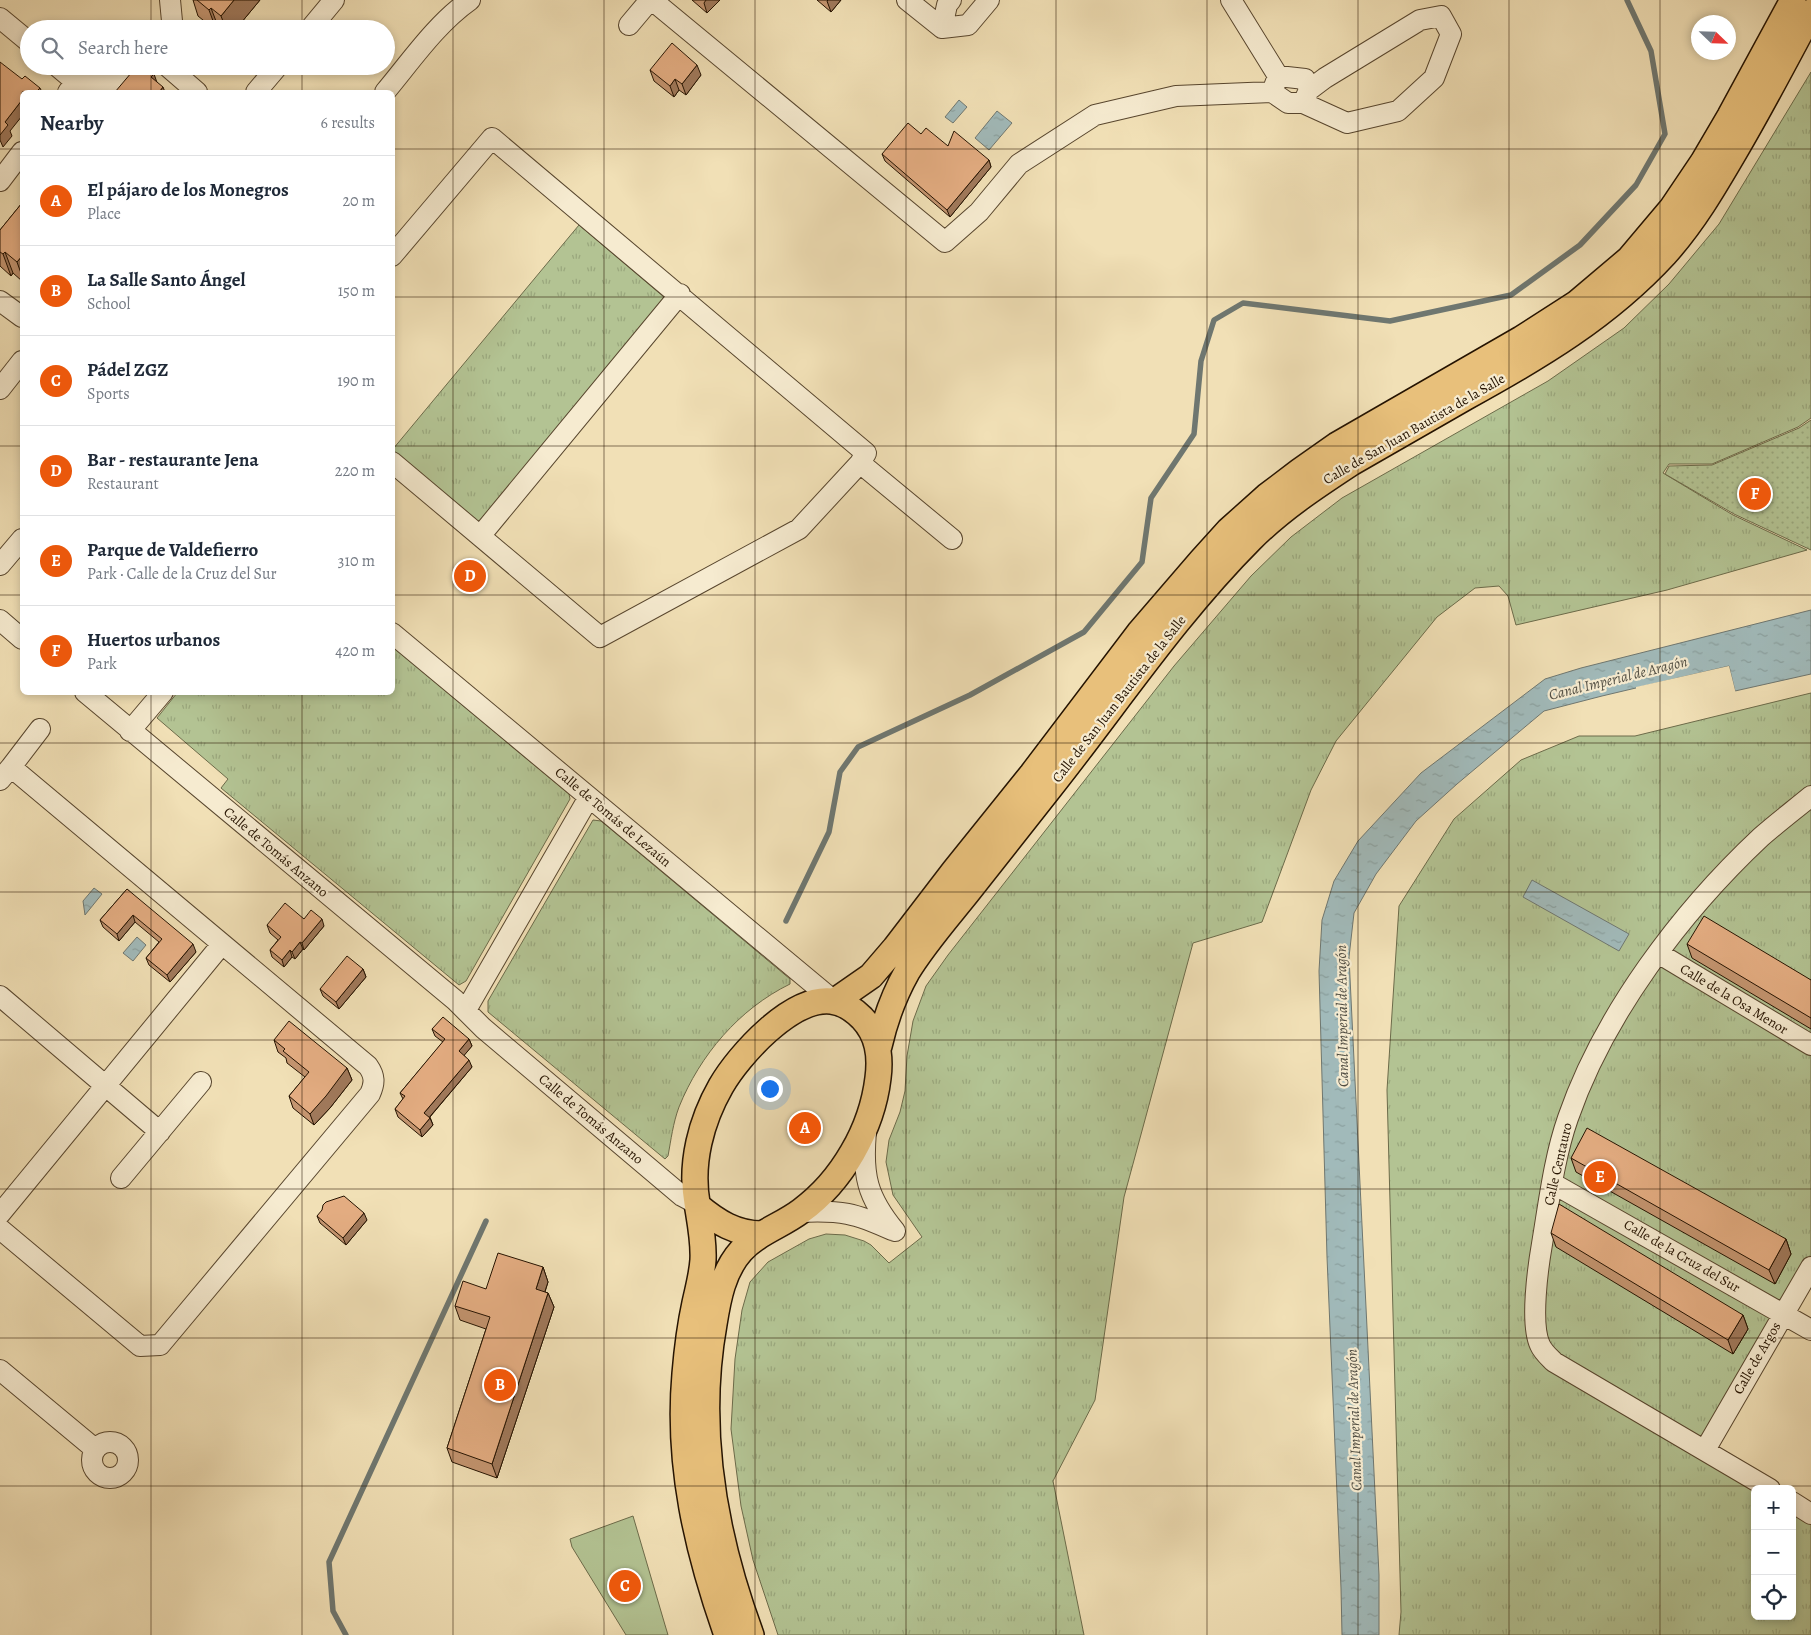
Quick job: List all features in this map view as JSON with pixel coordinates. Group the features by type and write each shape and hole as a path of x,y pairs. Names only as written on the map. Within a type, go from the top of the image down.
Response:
{"main road":[{"name":"Calle de San Juan Bautista de la Salle","path":"727,1635 704,1565 695,1529 687,1479 683,1407 687,1354 703,1262 694,1179 696,1158 701,1133 708,1113 725,1078 751,1045 774,1025 805,1007 825,1001 834,1001 871,976 1032,774 1139,632 1229,530 1300,470 1337,445 1521,339 1577,303 1629,259 1672,208 1703,162 1793,0"},
{"name":"Calle de San Juan Bautista de la Salle","path":"751,1635 723,1548 712,1496 706,1429 707,1387 713,1330 724,1282 737,1256 749,1243 800,1212 825,1188 846,1162 858,1142 867,1121 878,1082 879,1046 885,1020 907,972 928,942 1048,791 1174,626 1252,538 1293,503 1351,463 1536,358 1591,322 1627,291 1665,254 1696,214 1719,178 1811,12"},
{"path":"834,1001 853,1010 861,1017 874,1035 879,1046"},
{"path":"698,1205 714,1219 733,1229 762,1234"}],"street":[{"path":"170,0 172,20"},
{"path":"317,20 334,0"},
{"path":"387,90 443,23 470,0"},
{"path":"629,25 651,0 946,242 979,212 1019,164 1095,115 1176,96 1275,84"},
{"path":"907,0 942,28 968,25 989,0"},
{"path":"942,28 947,5 951,0"},
{"path":"1231,0 1275,84 1288,103 1306,96 1325,78 1420,20 1441,16 1451,34 1434,78 1398,111 1346,123 1306,96"},
{"path":"0,18 20,35"},
{"path":"64,75 72,87 112,84 129,79 135,75"},
{"path":"177,75 195,90"},
{"path":"258,90 270,75"},
{"path":"395,254 492,138 680,294 866,453 860,463 799,529 600,637 395,464"},
{"path":"0,181 20,155"},
{"path":"481,535 680,294"},
{"path":"0,301 20,316"},
{"path":"0,390 20,364"},
{"path":"860,463 952,539"},
{"path":"0,566 20,541"},
{"path":"0,620 20,637"},
{"name":"Calle de Tomás de Lezaún","path":"395,635 834,1001"},
{"name":"Calle de Tomás Anzano","path":"88,695 447,993 483,1028 682,1196 698,1205"},
{"path":"130,731 160,695"},
{"path":"0,1230 140,1346 160,1345 370,1094 374,1079 372,1071 368,1066 222,944 6,773 40,729"},
{"name":"Calle Centauro","path":"1763,1485 1564,1369 1546,1354 1540,1344 1537,1333 1538,1263 1552,1183 1567,1119 1606,1033 1658,953 1693,908 1736,861 1811,796"},
{"path":"466,1010 589,797"},
{"path":"0,1214 222,944"},
{"name":"Calle de la Osa Menor","path":"1658,953 1811,1046"},
{"path":"0,996 160,1132"},
{"path":"121,1178 201,1082"},
{"path":"800,1212 826,1211 848,1213 874,1221 895,1232 883,1217 868,1189 864,1158 867,1121"},
{"name":"Calle de la Cruz del Sur","path":"1552,1183 1811,1330"},
{"name":"Calle de Argos","path":"1705,1450 1811,1267"},
{"path":"0,1370 95,1449"},
{"path":"1796,1505 1811,1514"}],"green space":[{"path":"1811,72 1811,418 1798,427 1712,464 1669,464 1663,473 1733,515 1807,550 1667,590 1516,625 1508,596 1499,586 1475,588 1437,617 1336,741 1311,790 1262,922 1193,943 1124,1197 1095,1400 1053,1481 1084,1635 778,1635 753,1560 741,1506 731,1429 735,1359 742,1310 750,1282 768,1262 809,1239 826,1234 845,1235 871,1245 889,1263 922,1237 893,1195 886,1162 889,1140 900,1112 905,1091 907,1056 913,1021 926,986 948,955 1174,666 1251,576 1291,537 1342,498 1548,381 1624,328 1669,284 1719,224"},
{"path":"579,225 665,298 479,522 395,453 395,447"},
{"path":"1811,420 1811,550 1734,514 1665,474 1669,466 1712,465 1799,428"},
{"path":"395,649 569,794 570,799 466,981 459,985 221,788 228,779 157,718 175,695 395,695"},
{"path":"1811,693 1811,1264 1694,1454 1751,1488 1751,1620 1796,1620 1796,1515 1811,1524 1811,1635 1399,1635 1401,1612 1387,1090 1399,906 1454,819 1521,760 1579,736 1635,736"},
{"path":"593,820 601,821 790,979 790,984 771,994 738,1020 723,1035 698,1069 679,1107 668,1156 665,1159 488,1012 488,1001"},
{"path":"633,1516 668,1635 626,1635 572,1547 570,1539"}],"water":[{"path":"959,100 967,107 953,123 945,117"},
{"path":"997,111 1012,123 989,150 975,138"},
{"name":"Canal Imperial de Aragón","path":"1811,610 1811,674 1735,691 1729,666 1544,711 1416,821 1376,874 1354,913 1349,957 1379,1575 1379,1635 1342,1635 1327,1257 1319,971 1322,920 1334,881 1358,841 1421,773 1545,679 1581,668"},
{"path":"1532,880 1629,934 1619,951 1523,897"},
{"path":"94,888 102,894 85,915 83,901"},
{"path":"137,937 146,945 133,961 123,953"}],"pier":[{"path":"1729,666 1736,694 1733,692 1728,669 1636,690 1636,687"}],"building":[{"path":"197,0 234,0 221,16 211,8 209,10"},
{"path":"672,43 697,65 682,84 675,79 670,86 650,70"},
{"path":"0,62 22,79 25,76 40,88 38,90 20,90 20,103 5,122 8,125 0,135"},
{"path":"129,75 153,75 151,77 163,87 161,90 117,90"},
{"path":"908,123 921,134 926,128 948,146 954,131 989,160 947,210 882,154"},
{"path":"20,205 20,258 17,262 5,252 3,254 0,252 0,230"},
{"path":"127,889 193,944 167,975 146,958 162,939 133,915 117,934 100,920"},
{"path":"285,903 304,919 311,910 322,919 302,943 300,942 292,952 290,950 282,960 270,950 281,937 267,925"},
{"path":"1704,916 1811,980 1811,1018 1687,944"},
{"path":"347,956 363,969 336,1002 320,989"},
{"path":"443,1017 469,1039 459,1051 469,1060 424,1113 430,1118 420,1130 395,1109 405,1096 400,1093 445,1039 432,1029"},
{"path":"289,1021 347,1068 310,1114 289,1096 309,1072 283,1051 285,1049 274,1040"},
{"path":"1587,1128 1786,1239 1769,1270 1571,1158"},
{"path":"344,1196 364,1213 343,1238 317,1216 326,1202"},
{"path":"1559,1204 1743,1315 1728,1340 1551,1233"},
{"path":"498,1253 543,1267 536,1289 548,1293 492,1464 447,1448 490,1317 455,1306 463,1281 486,1289"}],"waterway":[{"path":"786,921 829,832 840,772 858,747 970,695 1084,632 1142,562 1151,498 1194,434 1201,361 1214,320 1243,303 1390,321 1511,295 1580,245 1636,185 1665,134 1651,51 1627,0"},
{"path":"346,1635 333,1611 329,1562 486,1221"}],"place":[{"name":"Huertos urbanos","path":"1755,494"},
{"name":"Bar - restaurante Jena","path":"470,576"},
{"name":"El pájaro de los Monegros","path":"805,1128"},
{"name":"Parque de Valdefierro","path":"1600,1177"},
{"name":"La Salle Santo Ángel","path":"500,1385"},
{"name":"Pádel ZGZ","path":"625,1586"}]}
